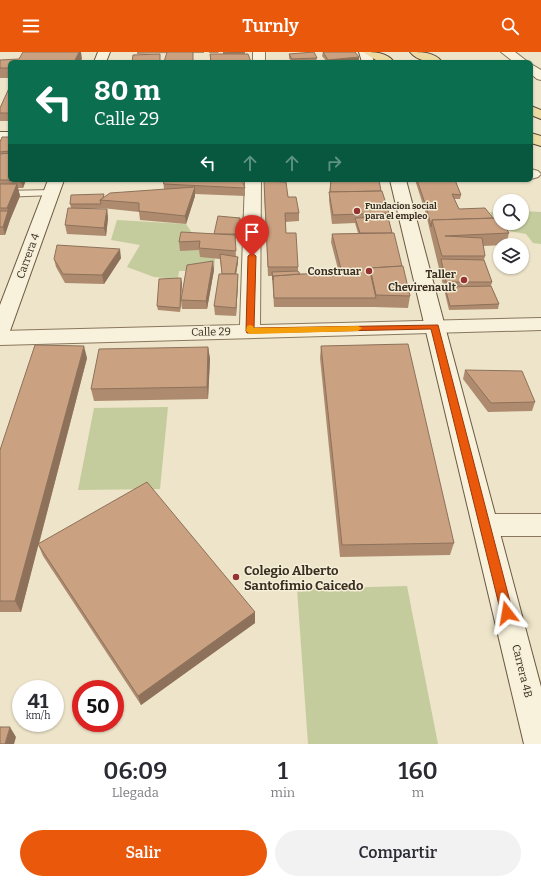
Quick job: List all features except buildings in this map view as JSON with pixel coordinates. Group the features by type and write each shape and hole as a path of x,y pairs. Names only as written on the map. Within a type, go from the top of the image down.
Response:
{"main road":[{"path":"369,52 384,60"},
{"path":"416,52 432,60"},
{"path":"508,52 519,60"},
{"path":"533,70 541,76"},
{"path":"250,331 254,182"},
{"name":"Carrera 4B","path":"399,182 540,744"},
{"name":"Carrera 4","path":"0,331 54,186"},
{"name":"Calle 29","path":"0,338 541,324"},
{"path":"485,525 541,525"}],"lane":[{"path":"0,194 54,186"}],"green space":[{"path":"529,211 541,212 541,244 533,243 526,234 504,230 529,230"},
{"path":"490,212 493,212 493,222"},
{"path":"117,220 186,224 198,242 201,250 215,258 214,270 179,271 178,279 154,277 127,267 140,245 111,240"},
{"path":"168,407 160,489 78,490 94,408"},
{"path":"407,586 438,744 308,744 297,589"}],"slow traffic":[{"path":"250,327 250,331 358,328"}],"place":[{"name":"Fundacion social para el empleo","path":"357,211"},
{"name":"Construar","path":"369,271"},
{"name":"Taller Chevirenault","path":"464,280"},
{"name":"Colegio Alberto Santofimio Caicedo","path":"236,577"}],"route":[{"path":"252,256 250,331 435,326 507,613"}]}
